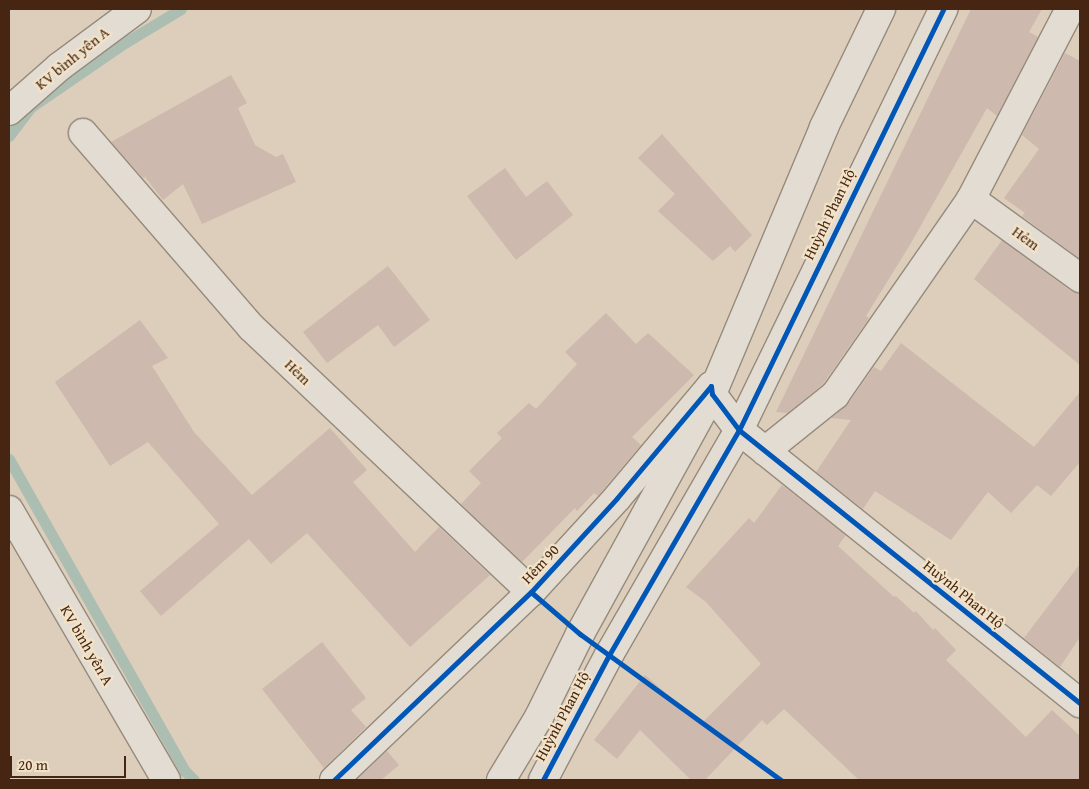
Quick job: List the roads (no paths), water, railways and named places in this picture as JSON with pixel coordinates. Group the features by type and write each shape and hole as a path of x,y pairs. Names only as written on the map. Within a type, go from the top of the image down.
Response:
{"street":[{"name":"KV bình yên A","path":"9,110 59,66 137,9"},
{"name":"Huỳnh Phan Hộ","path":"501,780 539,717 580,634 712,394 824,127 881,9"},
{"name":"Huỳnh Phan Hộ","path":"543,780 609,655 739,430 943,9"},
{"path":"765,451 835,395 972,198 1070,9"},
{"name":"Hẻm","path":"83,134 251,327 531,592"},
{"name":"Hẻm","path":"972,198 1080,278"},
{"name":"Hẻm 90","path":"334,780 531,592 617,498 710,386 712,394"},
{"path":"712,394 739,430"},
{"name":"Huỳnh Phan Hộ","path":"739,430 1080,702"},
{"name":"KV bình yên A","path":"9,510 166,780"}],"waterway":[{"path":"9,136 31,107 126,42 181,9"},
{"path":"9,459 185,771 194,780"}]}
